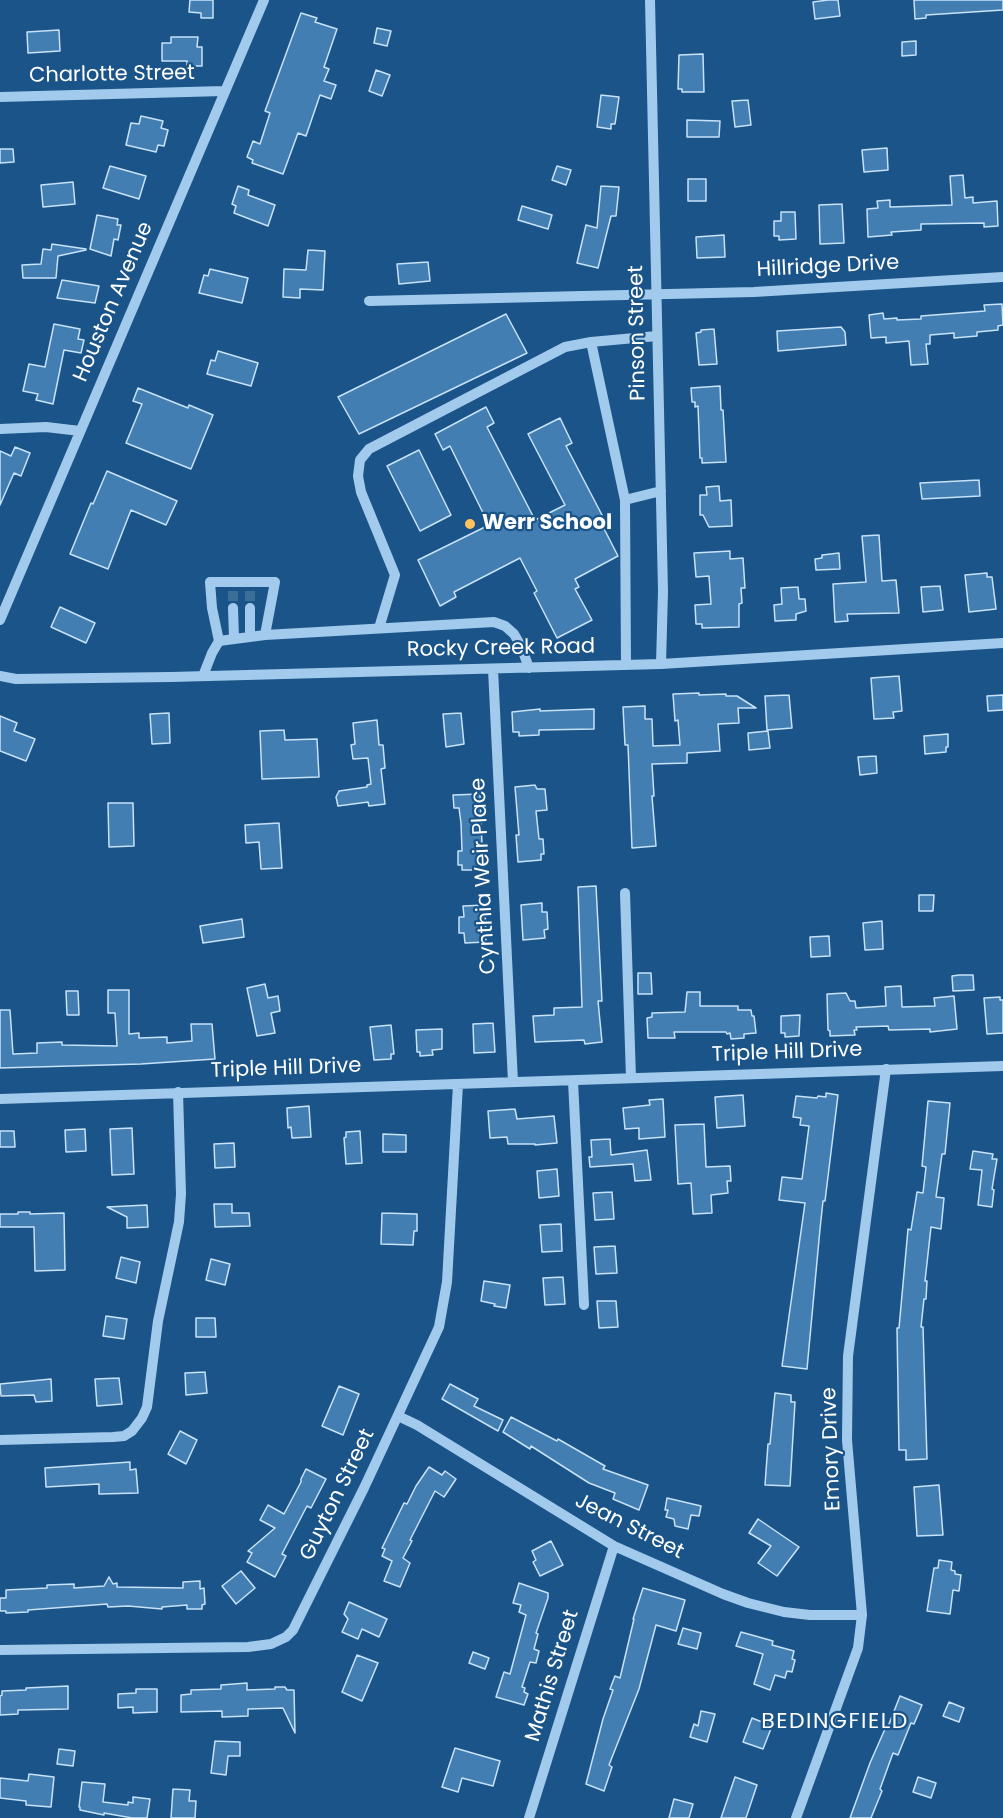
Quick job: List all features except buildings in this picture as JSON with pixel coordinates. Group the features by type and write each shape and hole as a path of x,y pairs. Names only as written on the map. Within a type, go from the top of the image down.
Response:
{"street":[{"name":"Houston Avenue","path":"0,620 264,0"},
{"name":"Pinson Street","path":"650,0 663,591 661,664"},
{"name":"Charlotte Street","path":"0,97 224,91"},
{"name":"Hillridge Drive","path":"369,301 754,292 1003,276"},
{"path":"379,628 395,575 361,492 358,476 360,460 369,449 565,347 591,342 657,336"},
{"path":"591,342 625,500 626,665"},
{"path":"0,429 45,428 80,431"},
{"path":"625,500 661,491"},
{"path":"202,676 219,641 212,608 210,582 250,586 275,582 265,635"},
{"path":"233,608 234,638"},
{"path":"250,608 250,636"},
{"path":"219,641 250,636 494,622 505,626 514,634 529,668"},
{"name":"Rocky Creek Road","path":"0,676 16,679 202,676 661,664 1003,643"},
{"name":"Cynthia Weir Place","path":"493,669 513,1082"},
{"path":"625,893 631,1078"},
{"name":"Triple Hill Drive","path":"0,1099 1003,1066"},
{"name":"Emory Drive","path":"796,1818 858,1648 862,1615 847,1440 848,1356 886,1069"},
{"path":"573,1080 584,1305"},
{"name":"Guyton Street","path":"0,1650 248,1647 271,1644 286,1637 296,1626 434,1341 447,1282 458,1084"},
{"path":"0,1440 124,1436 132,1431 142,1418 147,1407 158,1321 179,1222 181,1194 178,1092"},
{"name":"Jean Street","path":"398,1416 417,1425 614,1546 723,1594 784,1612 810,1615 862,1615"},
{"name":"Mathis Street","path":"529,1818 614,1546"}],"tunnel":[{"path":"233,591 233,608"},
{"path":"250,591 250,608"}],"place":[{"name":"Werr School","path":"470,524"}],"district":[{"name":"BEDINGFIELD","path":"835,1722"}]}
